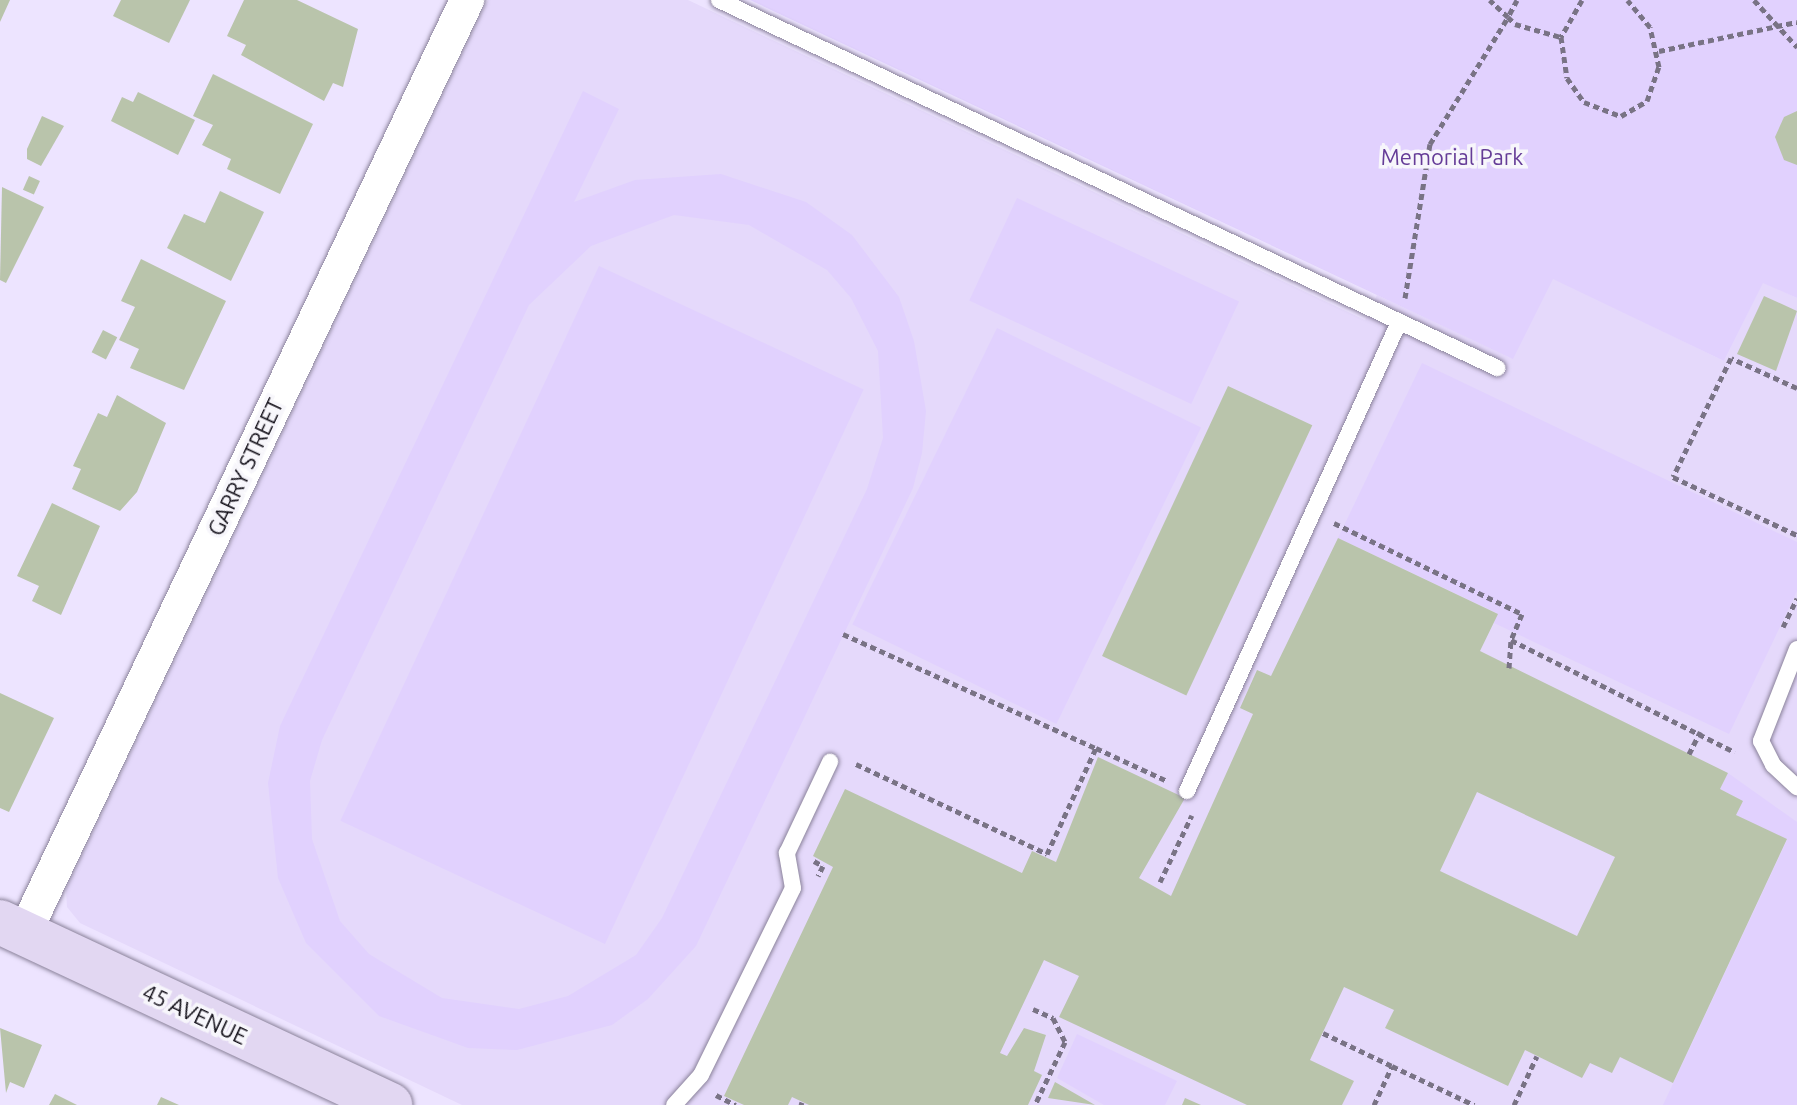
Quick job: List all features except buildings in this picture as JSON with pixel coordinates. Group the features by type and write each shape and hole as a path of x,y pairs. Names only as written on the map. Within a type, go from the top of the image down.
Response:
{"street":[{"name":"GARRY STREET","path":"12,928 467,0"},
{"name":"45 AVENUE","path":"12,928 390,1105"}],"lane":[{"path":"719,0 1497,368"},
{"path":"1187,791 1399,322"},
{"path":"1797,649 1761,741 1773,765 1797,787"},
{"path":"674,1105 701,1075 793,888 787,853 830,762"}],"path":[{"path":"1490,0 1508,17 1561,37"},
{"path":"1399,322 1430,144 1517,0"},
{"path":"1582,0 1561,37 1574,91 1609,115 1632,113 1647,101 1659,51 1627,0"},
{"path":"1754,0 1797,47"},
{"path":"1659,51 1797,22"},
{"path":"1797,388 1731,358 1673,477 1797,535"},
{"path":"1314,513 1522,614 1511,640 1509,668"},
{"path":"843,634 1201,796 1160,882"},
{"path":"1511,640 1733,748 1738,760"},
{"path":"1689,754 1700,732"},
{"path":"843,775 850,761 1047,854 1096,748"},
{"path":"805,857 824,864 810,893"},
{"path":"1033,1009 1053,1018 1065,1042 1035,1105"},
{"path":"1323,1033 1474,1105"},
{"path":"1514,1105 1537,1056"},
{"path":"1374,1105 1392,1066"},
{"path":"710,1105 721,1082"},
{"path":"715,1095 736,1105"}],"shaded area":[{"path":"488,0 688,0 1365,320 1377,295 1512,358 1553,278 1724,361 1763,282 1797,298 1797,1105 462,1105 80,923 67,907 66,890"}],"green space":[{"name":"Memorial Park","path":"750,0 1797,0 1797,298 1763,283 1724,361 1553,279 1513,359"},
{"path":"583,91 619,109 574,202 635,180 721,174 806,202 852,235 899,297 914,341 926,411 922,453 913,488 696,946 648,999 612,1025 517,1050 468,1048 379,1016 306,943 278,878 268,783 280,726","holes":["674,215 749,225 827,270 851,298 878,351 883,438 867,489 662,918 636,955 568,996 519,1009 442,998 369,954 340,921 312,839 310,781 322,740 529,305 591,246"]},
{"path":"1017,198 1239,302 1191,404 969,300"},
{"path":"599,266 864,389 605,944 340,821"},
{"path":"997,328 1201,428 1056,724 852,625"},
{"path":"1422,363 1797,542 1797,591 1729,734 1494,623 1497,613 1338,538"},
{"path":"1728,773 1797,822 1797,1105 1663,1105 1787,840 1736,815 1742,801 1720,789"},
{"path":"1077,1034 1177,1081 1165,1105 1104,1105 1057,1078"}]}
